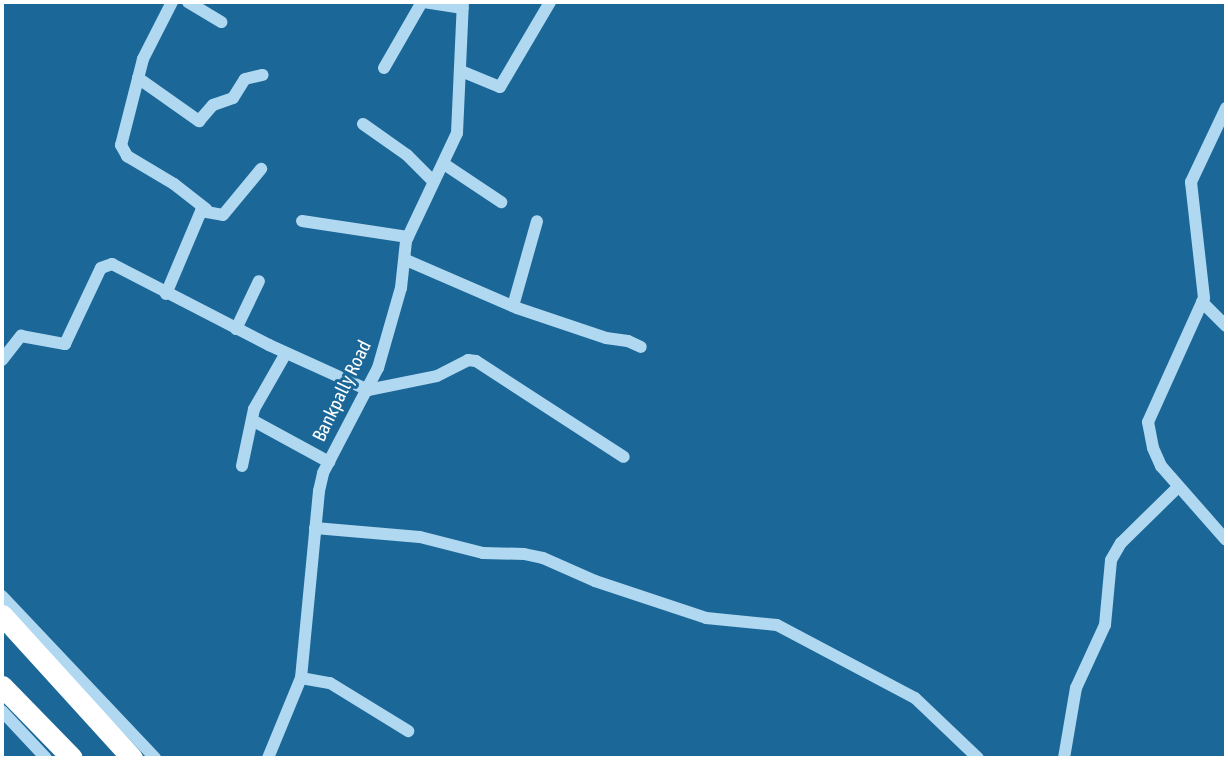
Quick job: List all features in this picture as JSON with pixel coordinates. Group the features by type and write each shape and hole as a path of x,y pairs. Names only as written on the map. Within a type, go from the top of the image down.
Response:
{"highway":[{"path":"2,615 132,758"},
{"path":"2,686 72,758"}],"street":[{"path":"172,2 147,50 121,138 122,151 174,184 206,209 223,215 261,169"},
{"path":"188,2 221,22"},
{"path":"384,68 423,2 463,5"},
{"path":"461,71 500,88 550,2"},
{"name":"Bankpally Road","path":"268,758 301,678 319,491 329,462 368,390 390,333 406,260 408,237 457,133 463,5"},
{"path":"138,78 199,121 213,106 233,99 245,79 263,75"},
{"path":"1226,108 1191,182 1203,275 1202,302 1148,422 1156,456 1178,487 1226,540"},
{"path":"363,124 407,155 433,181"},
{"path":"444,164 500,202"},
{"path":"166,294 201,211 206,209"},
{"path":"302,221 408,237"},
{"path":"513,306 537,221"},
{"path":"406,260 513,306 606,338 628,341 641,347"},
{"path":"2,360 21,336 65,344 104,265 112,264 236,329 368,390 437,376 472,360 624,457"},
{"path":"236,329 259,281"},
{"path":"1202,302 1226,326"},
{"path":"242,466 257,403 286,353"},
{"path":"252,420 329,462"},
{"path":"1064,758 1076,688 1105,625 1111,560 1121,542 1178,487"},
{"path":"315,528 420,537 483,553 524,554 543,558 595,581 706,618 778,625 915,698 978,758"},
{"path":"2,596 155,758"},
{"path":"301,678 330,683 408,731"},
{"path":"2,711 46,758"}]}
